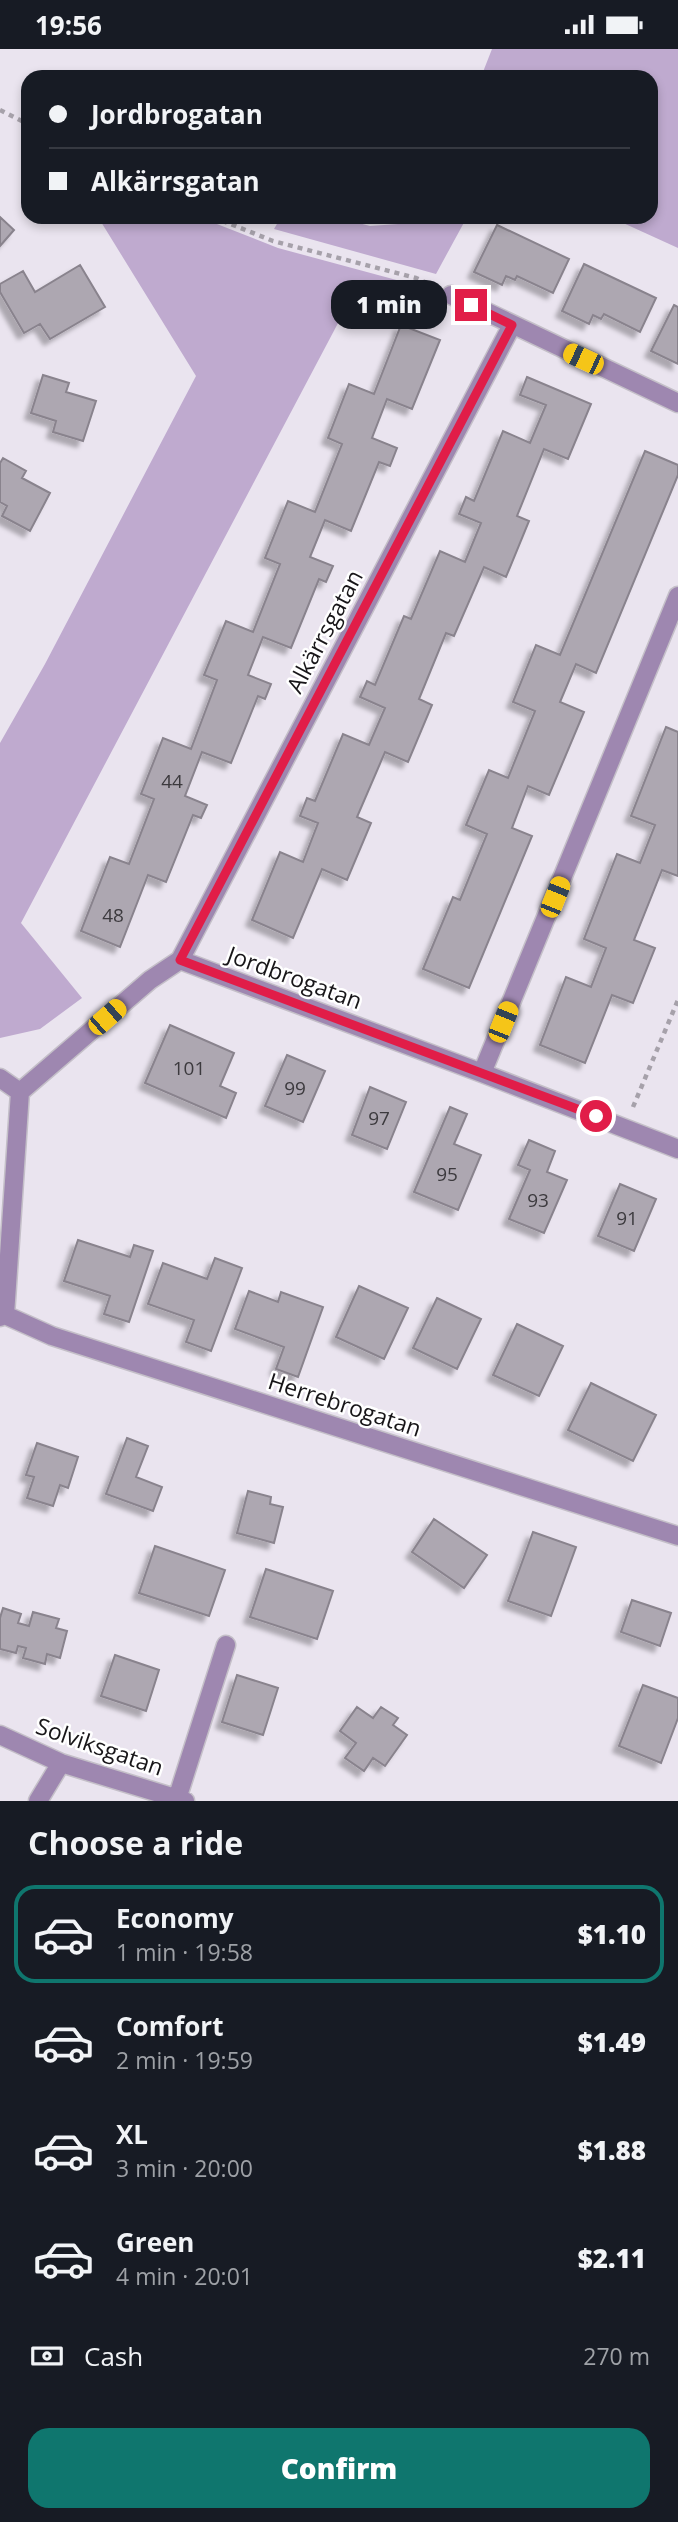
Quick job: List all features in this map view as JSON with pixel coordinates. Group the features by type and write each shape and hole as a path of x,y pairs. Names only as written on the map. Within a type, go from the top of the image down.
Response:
{"street":[{"path":"451,295 678,403"},
{"name":"Alkärrsgatan","path":"180,960 512,325"},
{"path":"482,1073 678,596"},
{"path":"3,1316 20,1092 150,980 180,960"},
{"name":"Jordbrogatan","path":"180,960 678,1149"},
{"path":"0,1078 20,1092"},
{"name":"Herrebrogatan","path":"3,1316 52,1336 678,1536"},
{"path":"181,1800 226,1645"},
{"name":"Solviksgatan","path":"0,1735 61,1763 181,1800"},
{"path":"38,1801 61,1763"}],"path":[{"path":"0,110 21,120"},
{"path":"230,224 272,241 416,278 451,295"},
{"path":"625,1127 678,1000"}],"shaded area":[{"path":"492,49 678,49 678,248 625,224 658,224 658,70 484,70"},
{"path":"102,224 217,224 278,248 415,285 426,293 406,297 355,291 21,923 82,998 40,1029 0,1038 0,743 45,664 196,376"},
{"path":"277,224 463,224 436,274 274,229"}],"building":[{"path":"0,217 14,230 0,246"},
{"path":"497,225 569,259 553,293 517,276 515,280 506,276 502,285 474,272"},
{"path":"584,264 656,298 640,332 604,314 601,319 593,315 589,324 562,311"},
{"path":"80,265 105,307 50,339 40,324 24,333 0,292 0,284 23,271 35,292"},
{"path":"674,305 678,307 678,364 651,351"},
{"path":"401,325 440,340 412,409 387,399 372,438 397,448 390,466 379,462 351,531 325,520 310,557 333,566 326,582 319,579 291,648 263,637 248,675 271,684 265,699 258,696 231,763 202,752 185,796 207,805 201,818 193,815 166,882 148,875 120,947 81,931 110,857 129,864 154,799 141,794 163,738 191,749 217,680 204,675 226,621 253,632 280,564 265,558 288,501 315,512 342,444 328,438 349,384 374,394"},
{"path":"43,375 69,383 66,392 96,401 83,441 53,432 56,421 31,413"},
{"path":"527,377 591,404 568,459 544,449 517,516 529,521 506,577 484,567 454,636 446,633 419,699 432,705 408,762 385,752 357,817 371,823 347,880 322,869 293,938 252,920 280,852 303,862 318,823 300,816 307,798 315,801 343,734 369,745 385,708 360,697 367,681 375,685 404,616 411,619 440,551 465,562 481,523 459,514 466,497 474,501 503,431 530,443 546,405 520,395"},
{"path":"645,451 678,465 678,475 596,673 576,664 560,702 584,712 549,795 528,786 512,828 532,836 469,988 423,969 453,897 460,900 487,834 466,825 489,770 508,778 535,711 513,702 536,645 560,655"},
{"path":"3,458 26,471 22,478 50,493 30,531 2,516 7,506 0,502 0,463"},
{"path":"666,727 678,732 678,876 662,870 634,940 655,948 633,1003 612,995 585,1063 540,1045 566,977 591,987 606,948 584,939 617,854 640,863 655,825 631,816"},
{"path":"170,1025 234,1053 220,1086 236,1093 226,1118 145,1083"},
{"path":"287,1055 325,1071 303,1122 265,1106"},
{"path":"370,1087 406,1102 387,1149 352,1135"},
{"path":"450,1107 467,1114 454,1144 481,1155 458,1210 414,1192"},
{"path":"529,1140 555,1151 547,1172 567,1180 544,1233 509,1219 530,1170 518,1165"},
{"path":"620,1184 656,1199 634,1251 598,1236"},
{"path":"78,1240 130,1257 134,1245 153,1251 129,1322 104,1314 110,1296 64,1281"},
{"path":"215,1258 242,1268 211,1351 186,1342 194,1320 148,1304 163,1263 207,1279"},
{"path":"359,1286 408,1308 384,1359 336,1337"},
{"path":"249,1291 278,1302 281,1292 323,1307 298,1377 276,1369 284,1347 235,1329"},
{"path":"437,1298 481,1319 457,1369 413,1348"},
{"path":"517,1324 563,1346 539,1396 493,1375"},
{"path":"591,1383 656,1415 633,1461 568,1430"},
{"path":"127,1438 148,1446 136,1477 162,1487 153,1511 106,1494"},
{"path":"37,1443 78,1457 68,1488 60,1485 53,1506 27,1498 34,1477 26,1475"},
{"path":"248,1491 271,1497 270,1504 283,1507 274,1543 237,1533"},
{"path":"434,1519 487,1555 464,1588 412,1552"},
{"path":"533,1532 576,1547 551,1616 508,1601"},
{"path":"155,1546 225,1570 209,1616 139,1593"},
{"path":"266,1569 333,1591 317,1639 250,1617"},
{"path":"632,1600 671,1613 660,1646 621,1632"},
{"path":"3,1608 21,1614 18,1623 29,1626 33,1612 59,1619 56,1628 67,1631 60,1658 47,1654 45,1664 23,1658 26,1648 18,1646 16,1653 0,1649 0,1618"},
{"path":"115,1655 159,1670 146,1711 101,1696"},
{"path":"237,1675 278,1688 263,1735 222,1722"},
{"path":"643,1685 678,1698 678,1718 661,1763 619,1746"},
{"path":"357,1707 373,1718 381,1707 398,1718 393,1725 407,1735 385,1766 373,1758 364,1771 345,1758 356,1743 340,1731"}],"route":[{"path":"471,305 512,325 180,960 596,1116"}]}
